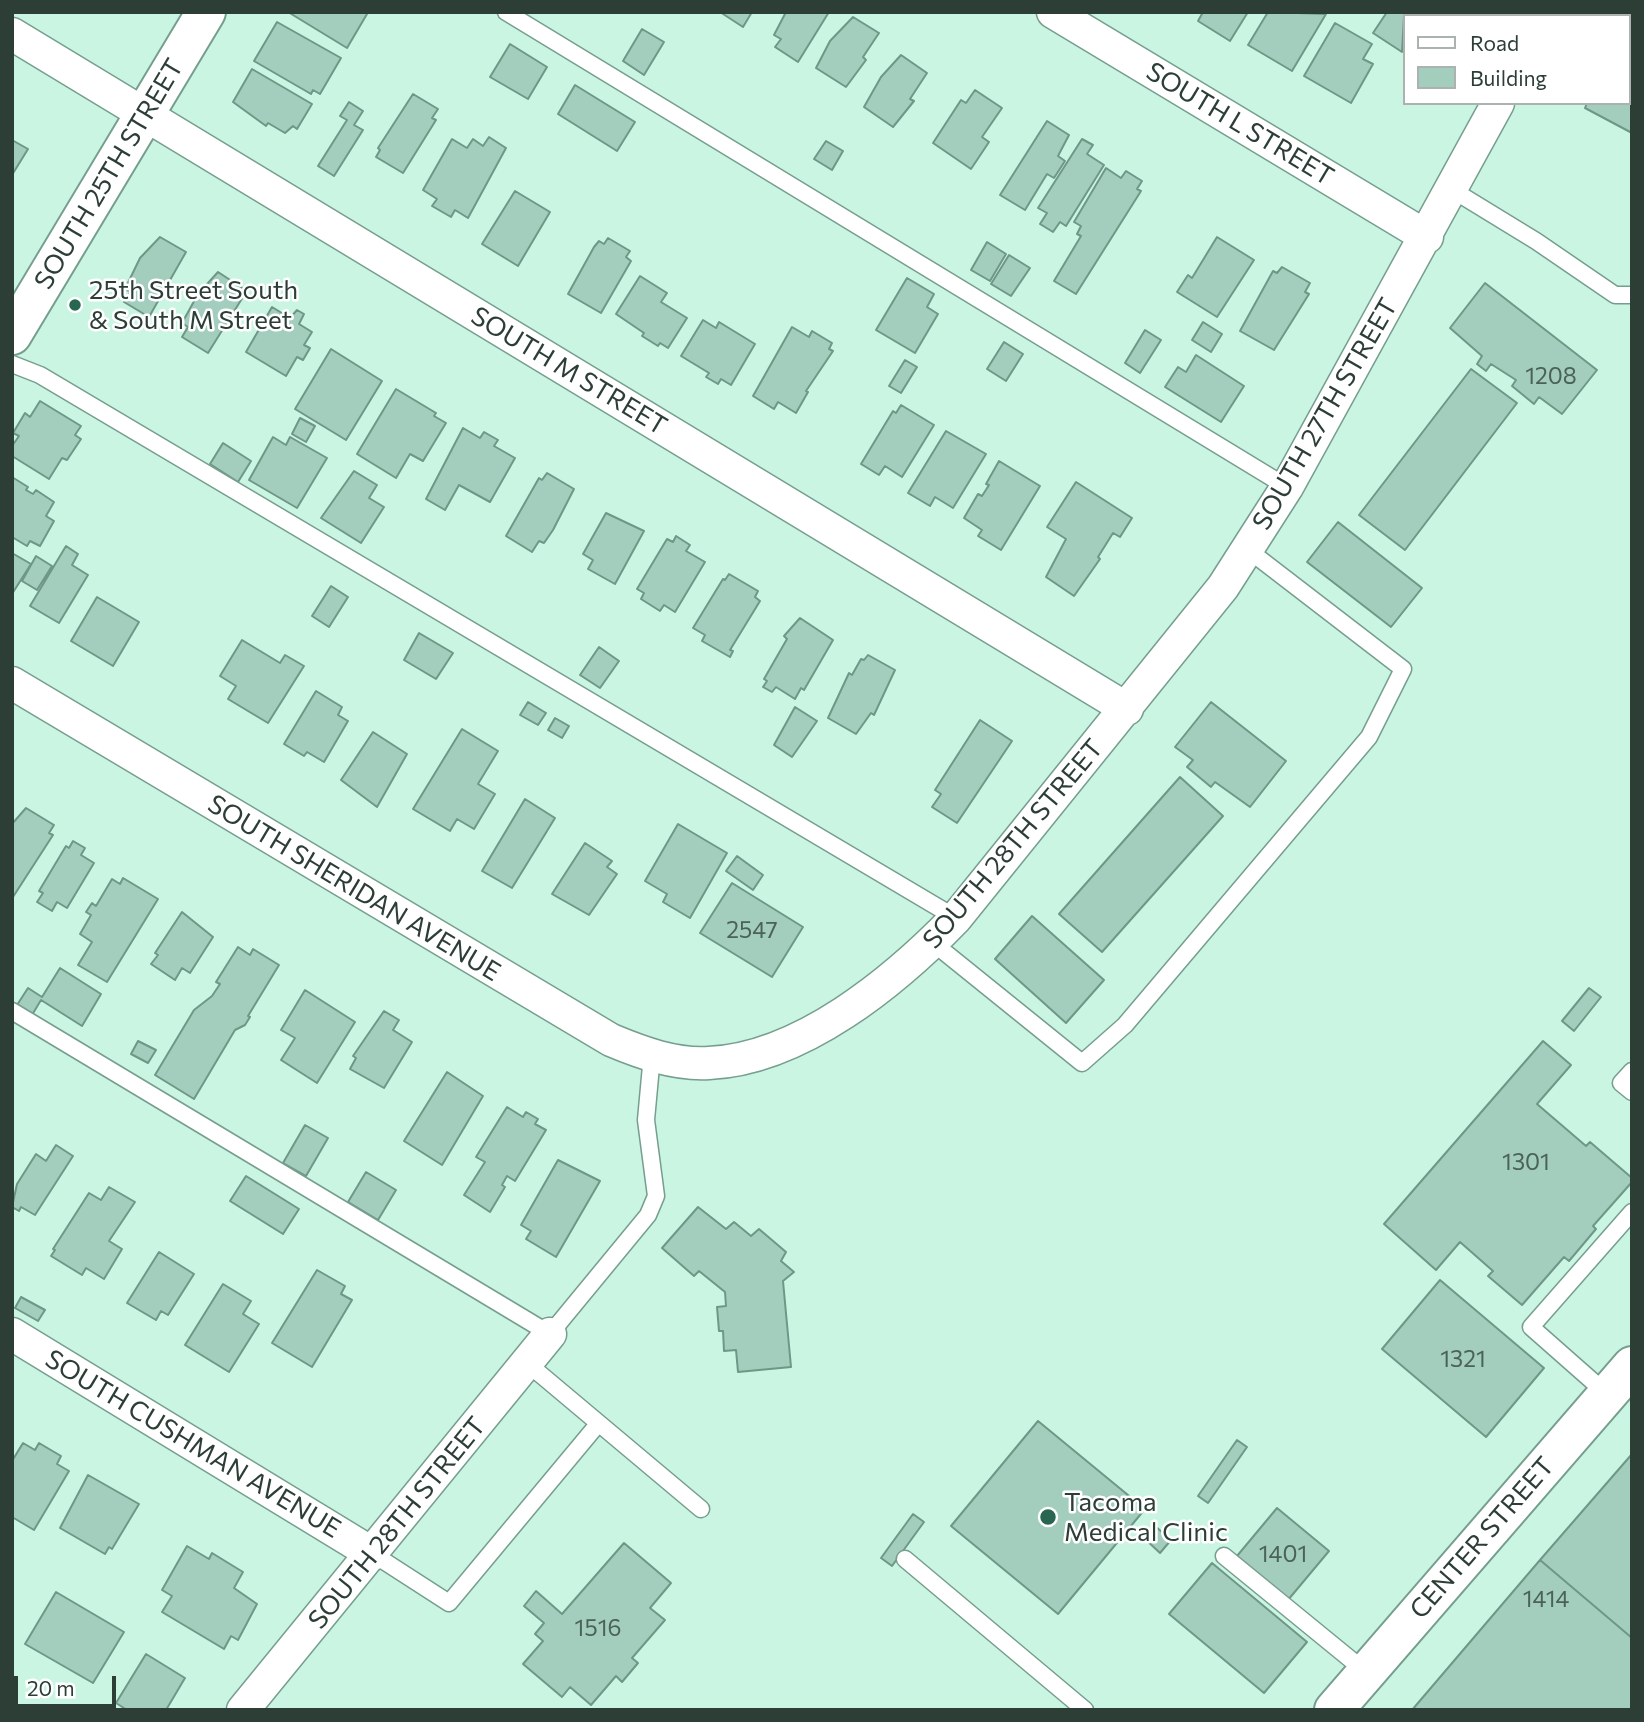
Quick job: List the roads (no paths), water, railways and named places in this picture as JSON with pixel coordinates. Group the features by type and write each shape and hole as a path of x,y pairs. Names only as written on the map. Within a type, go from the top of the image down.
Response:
{"main road":[{"name":"SOUTH 25TH STREET","path":"12,335 206,12"},
{"name":"CENTER STREET","path":"1334,1710 1620,1380"}],"street":[{"name":"SOUTH L STREET","path":"1053,12 1427,237"},
{"name":"SOUTH M STREET","path":"12,34 1127,709"},
{"name":"SOUTH 27TH STREET","path":"1127,709 1223,587 1287,487 1427,237 1497,105"},
{"name":"SOUTH SHERIDAN AVENUE","path":"12,683 565,1015 611,1040 652,1055 708,1063"},
{"name":"SOUTH 28TH STREET","path":"708,1063 759,1053 812,1031 889,982 956,918 1127,709"},
{"name":"SOUTH CUSHMAN AVENUE","path":"12,1334 373,1554"},
{"name":"SOUTH 28TH STREET","path":"243,1710 550,1334"}],"lane":[{"path":"506,12 1287,487"},
{"path":"1451,189 1536,240 1615,295 1632,295"},
{"path":"12,364 40,375 956,918"},
{"path":"932,942 1082,1063 1125,1025 1369,737 1403,669 1247,549"},
{"path":"12,1011 550,1334 649,1215 656,1196 646,1120 652,1055"},
{"path":"1632,1071 1621,1083 1632,1092"},
{"path":"1620,1380 1531,1327 1632,1212"},
{"path":"527,1363 701,1509"},
{"path":"373,1554 449,1603 598,1423"},
{"path":"1224,1556 1366,1672"},
{"path":"905,1559 1085,1710"}],"place":[{"name":"25th Street South & South M Street","path":"75,305"},
{"name":"Tacoma Medical Clinic","path":"1048,1517"}]}
